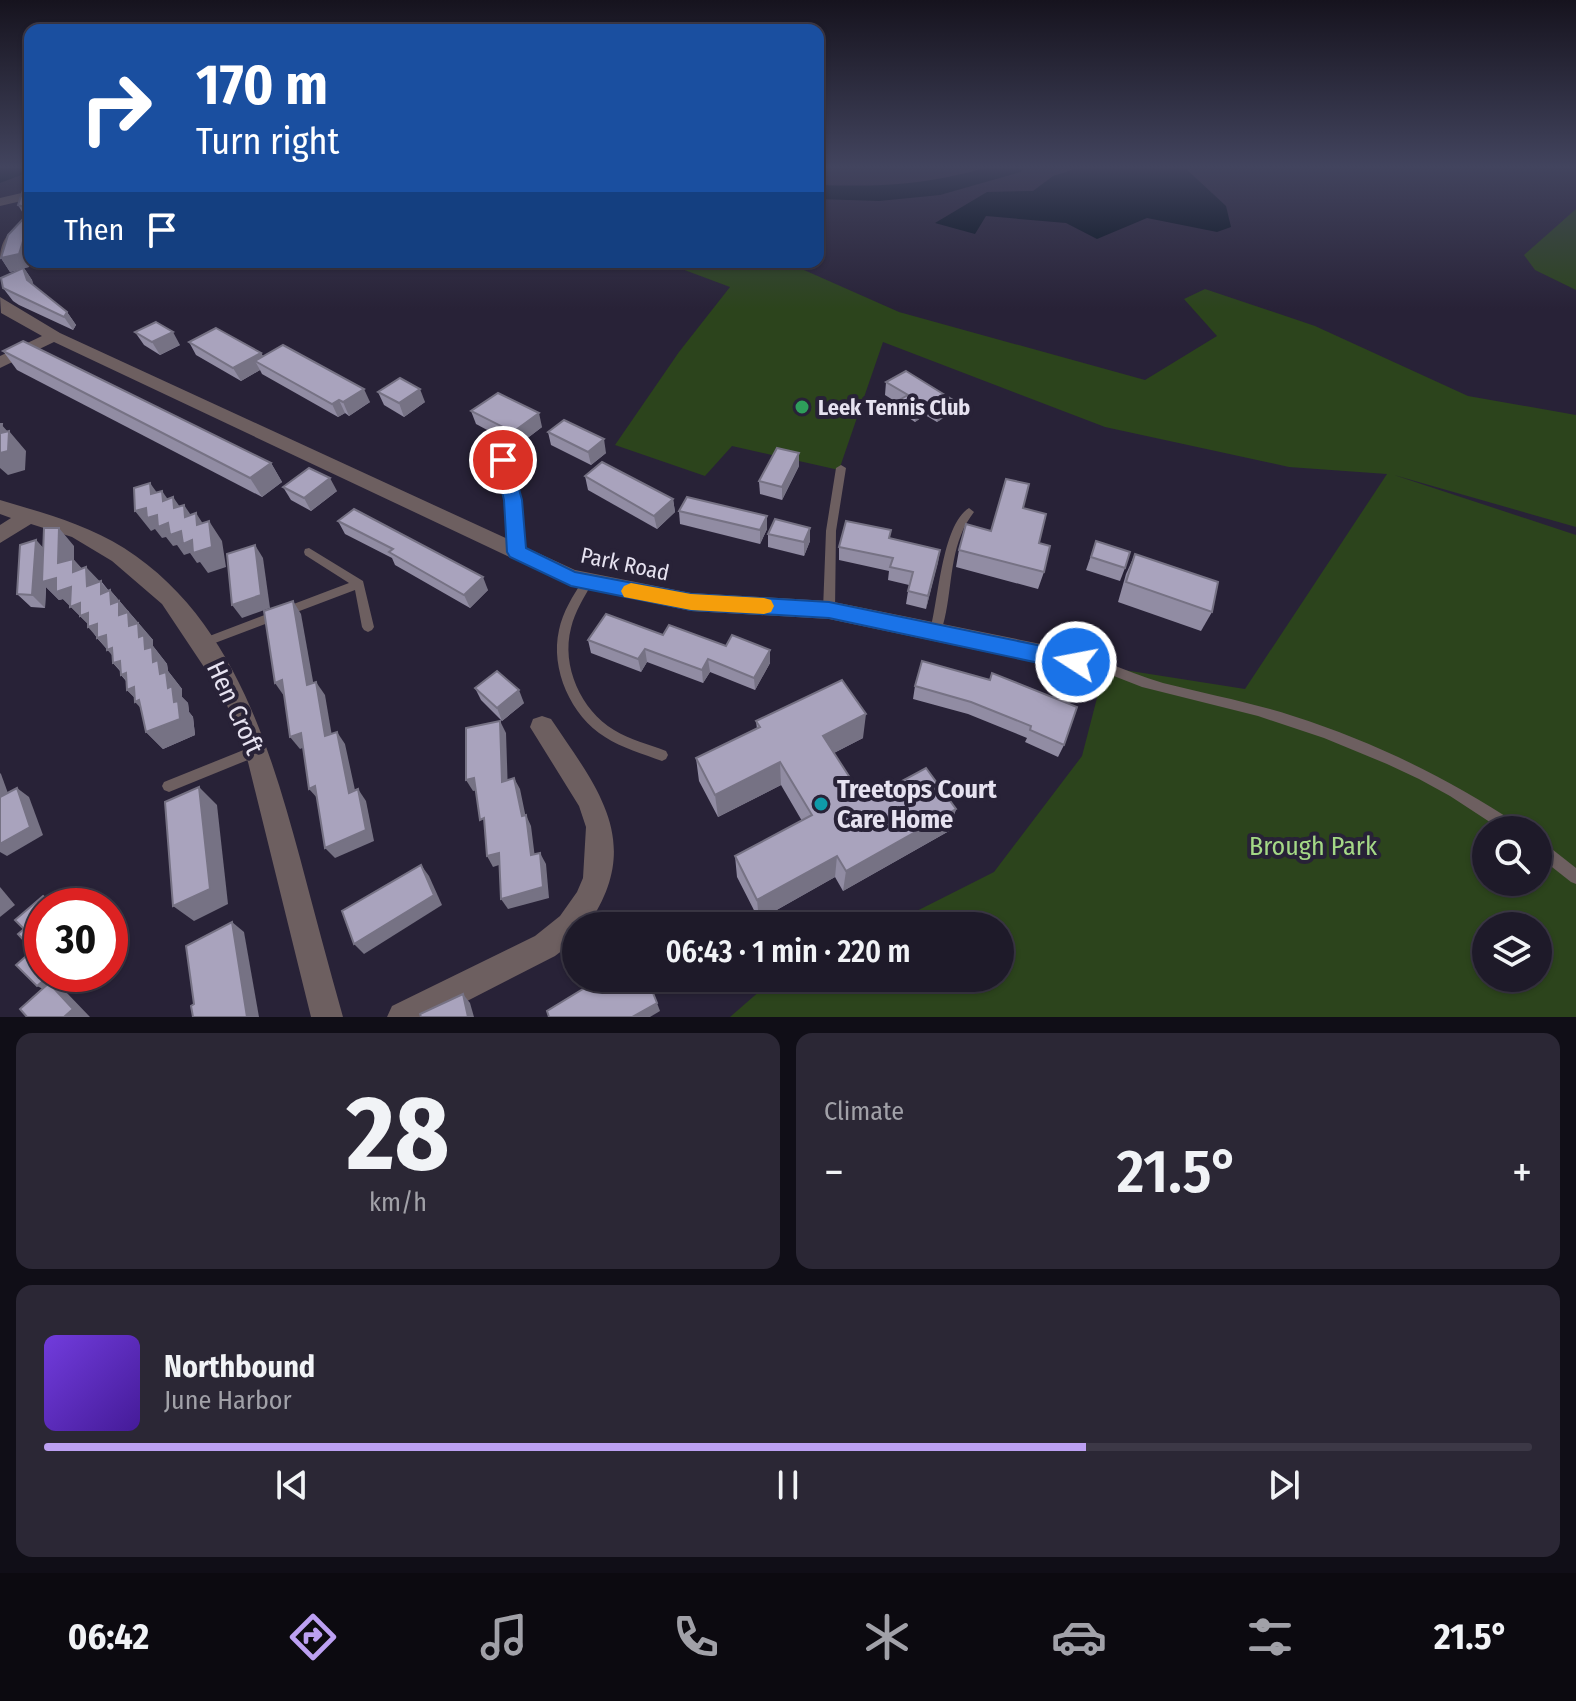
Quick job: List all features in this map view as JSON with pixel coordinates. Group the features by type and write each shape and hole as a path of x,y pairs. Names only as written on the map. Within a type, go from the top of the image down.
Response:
{"street":[{"path":"0,255 24,228"},
{"name":"Park Road","path":"0,302 7,310 54,336 587,583 691,602 829,610 1105,667"},
{"path":"0,363 54,336"},
{"name":"Hen Croft","path":"0,507 79,532 119,555 170,598 202,643 234,693 256,751 327,1017"},
{"path":"0,535 28,516"},
{"path":"403,1017 545,946 570,926 587,902 597,878 600,827 590,800 542,727"}],"lane":[{"path":"503,460 513,500 517,552"},
{"path":"829,610 831,531 841,468"},
{"path":"935,634 943,610 955,530 969,512"},
{"path":"309,552 359,584 368,627"},
{"path":"587,583 568,617 564,641 564,664 572,692 585,714 608,734 662,755"},
{"path":"202,643 359,584"},
{"path":"1105,667 1128,678 1262,712 1379,753 1427,776 1491,816"},
{"path":"169,786 256,751"},
{"path":"1552,858 1576,877"}],"green space":[{"path":"1570,214 1576,214 1576,290 1535,270 1524,255"},
{"name":"Brough Park","path":"679,268 800,268 899,312 1145,380 1217,336 1184,299 1205,289 1315,326 1468,396 1576,415 1576,527 1394,475 1576,535 1576,1017 730,1017 759,992 1014,992 1014,912 915,912 994,872 1082,756 1105,667 1245,689 1387,474 1289,467 1105,427 883,342 839,470 732,446 705,476 615,445 679,352 730,287"}],"shaded area":[{"path":"949,214 1228,214 1231,227 1217,232 1147,218 1097,239 1066,223 986,216 975,234 935,223"}],"building":[{"path":"24,218 24,238 19,254 1,258 8,235"},
{"path":"23,268 27,280 67,312 64,317 3,288 1,278"},
{"path":"156,322 173,332 152,342 135,332"},
{"path":"216,328 261,353 233,368 189,342"},
{"path":"23,341 271,463 250,478 3,351"},
{"path":"283,345 364,389 343,402 339,400 332,404 255,361"},
{"path":"906,371 953,400 939,409 927,402 916,409 901,399 908,395 886,382"},
{"path":"400,378 420,389 399,403 378,392"},
{"path":"498,393 539,413 513,432 471,411"},
{"path":"564,420 604,439 588,452 548,432"},
{"path":"0,424 1,433 9,431 8,451 0,453"},
{"path":"777,448 799,453 782,487 759,481"},
{"path":"602,462 673,499 654,516 585,476"},
{"path":"309,468 330,478 304,498 283,487"},
{"path":"1006,479 1029,484 1023,508 1046,514 1039,543 1050,546 1044,572 959,550 966,524 991,531"},
{"path":"150,483 151,494 162,491 163,501 173,497 174,508 184,505 185,517 196,513 197,525 209,521 212,547 193,553 192,540 183,544 181,531 170,535 168,523 158,527 157,515 147,518 146,508 135,511 134,488"},
{"path":"687,497 767,516 760,530 679,511"},
{"path":"354,509 483,577 464,595 389,552 393,549 338,521"},
{"path":"775,519 810,528 804,542 768,534"},
{"path":"846,521 891,530 889,538 940,550 928,596 908,591 913,572 890,567 893,558 839,547"},
{"path":"44,528 59,528 58,563 73,559 73,572 86,567 87,586 101,581 101,594 110,590 111,604 119,601 119,615 128,612 129,626 138,623 139,637 144,635 145,649 152,647 153,662 158,660 160,674 166,672 168,688 172,686 174,702 178,701 180,719 146,732 139,700 135,702 134,687 127,690 126,673 121,675 120,661 113,663 112,648 107,650 106,635 97,638 97,624 88,627 88,613 80,616 80,603 70,607 71,587 56,592 56,578 42,582"},
{"path":"36,540 32,595 17,594 20,545"},
{"path":"1096,541 1130,552 1125,568 1091,557"},
{"path":"255,545 261,595 232,605 227,554"},
{"path":"1135,554 1218,582 1212,612 1126,582"},
{"path":"293,601 307,685 316,682 325,736 337,732 349,793 358,789 366,830 325,848 315,786 309,789 301,733 290,737 282,680 275,683 264,611"},
{"path":"606,614 663,635 669,625 726,646 732,635 770,650 754,678 708,659 702,670 645,649 638,659 588,640"},
{"path":"922,661 990,680 992,673 1077,707 1064,745 1030,730 1031,726 971,702 915,686"},
{"path":"497,671 519,690 497,708 475,688"},
{"name":"Treetops Court Care Home","path":"842,680 866,714 823,736 865,801 926,768 956,809 846,871 837,856 757,900 735,856 812,815 780,762 715,795 696,758 760,727 756,721"},
{"path":"500,721 502,782 514,778 522,816 526,815 531,855 540,853 543,887 501,899 499,853 487,856 484,818 480,820 474,778 466,780 466,728"},
{"path":"199,787 210,889 173,906 165,802"},
{"path":"17,788 30,827 0,844 0,797"},
{"path":"421,865 434,895 354,944 342,911"},
{"path":"24,912 24,929 15,920"},
{"path":"232,922 247,1017 193,1017 186,946"},
{"path":"24,958 24,973 16,965"},
{"path":"39,992 57,992 73,1009 64,1017 27,1017 20,1009"},
{"path":"578,992 653,992 657,1003 632,1017 549,1017 547,1011"},
{"path":"463,994 468,1017 421,1017 420,1014"}],"slow traffic":[{"path":"631,591 691,602 764,606"}],"place":[{"name":"Leek Tennis Club","path":"802,407"},
{"name":"Treetops Court Care Home","path":"821,804"}],"route":[{"path":"503,460 513,500 517,552 571,578 691,602 829,610 1076,662"}]}
